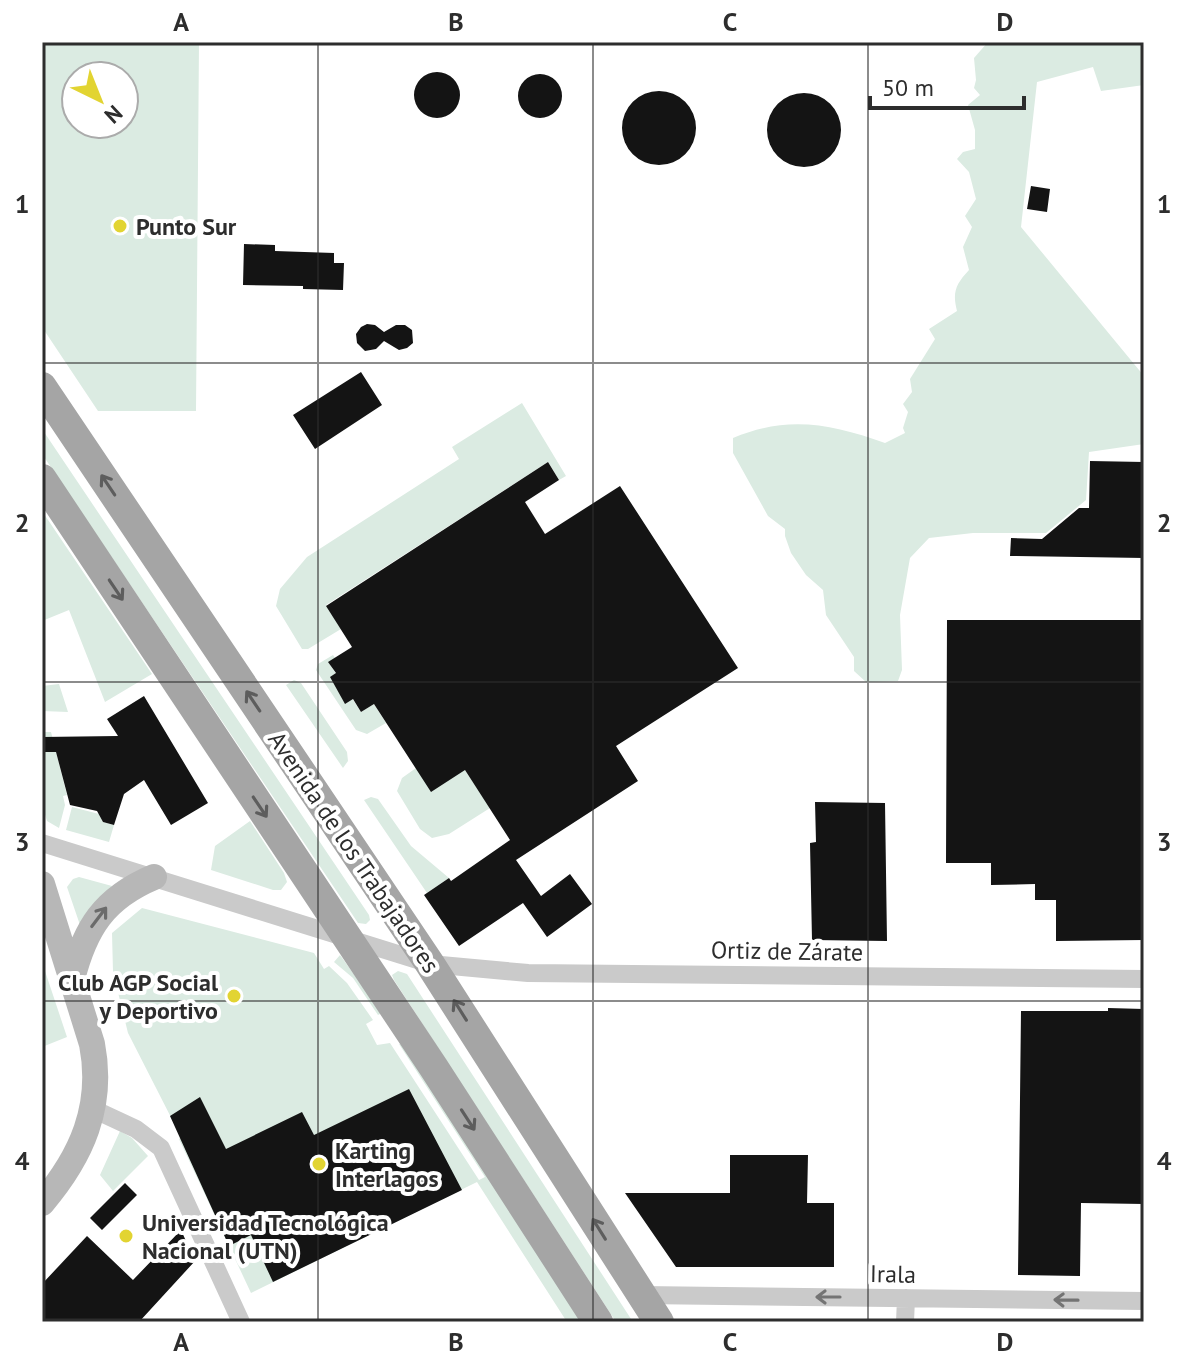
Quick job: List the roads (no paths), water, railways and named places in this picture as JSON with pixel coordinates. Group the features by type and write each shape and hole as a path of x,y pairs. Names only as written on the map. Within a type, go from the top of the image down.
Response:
{"main road":[{"name":"Avenida de los Trabajadores","path":"42,387 430,964 659,1322"},
{"path":"42,479 598,1322"},
{"path":"72,979 80,950 102,911 126,890 154,877"},
{"path":"42,884 96,1069 93,1109 85,1134 72,1160 42,1203"}],"street":[{"name":"Ortiz de Zárate","path":"42,843 430,964 528,973 1144,979"},
{"path":"93,1109 136,1129 161,1148 241,1322"},
{"name":"Irala","path":"641,1295 1144,1301"},
{"path":"905,1322 906,1298"}],"place":[{"name":"Punto Sur","path":"120,226"},
{"name":"Club AGP Social y Deportivo","path":"234,996"},
{"name":"Karting Interlagos","path":"319,1164"},
{"name":"Universidad Tecnológica Nacional (UTN)","path":"126,1236"}]}
